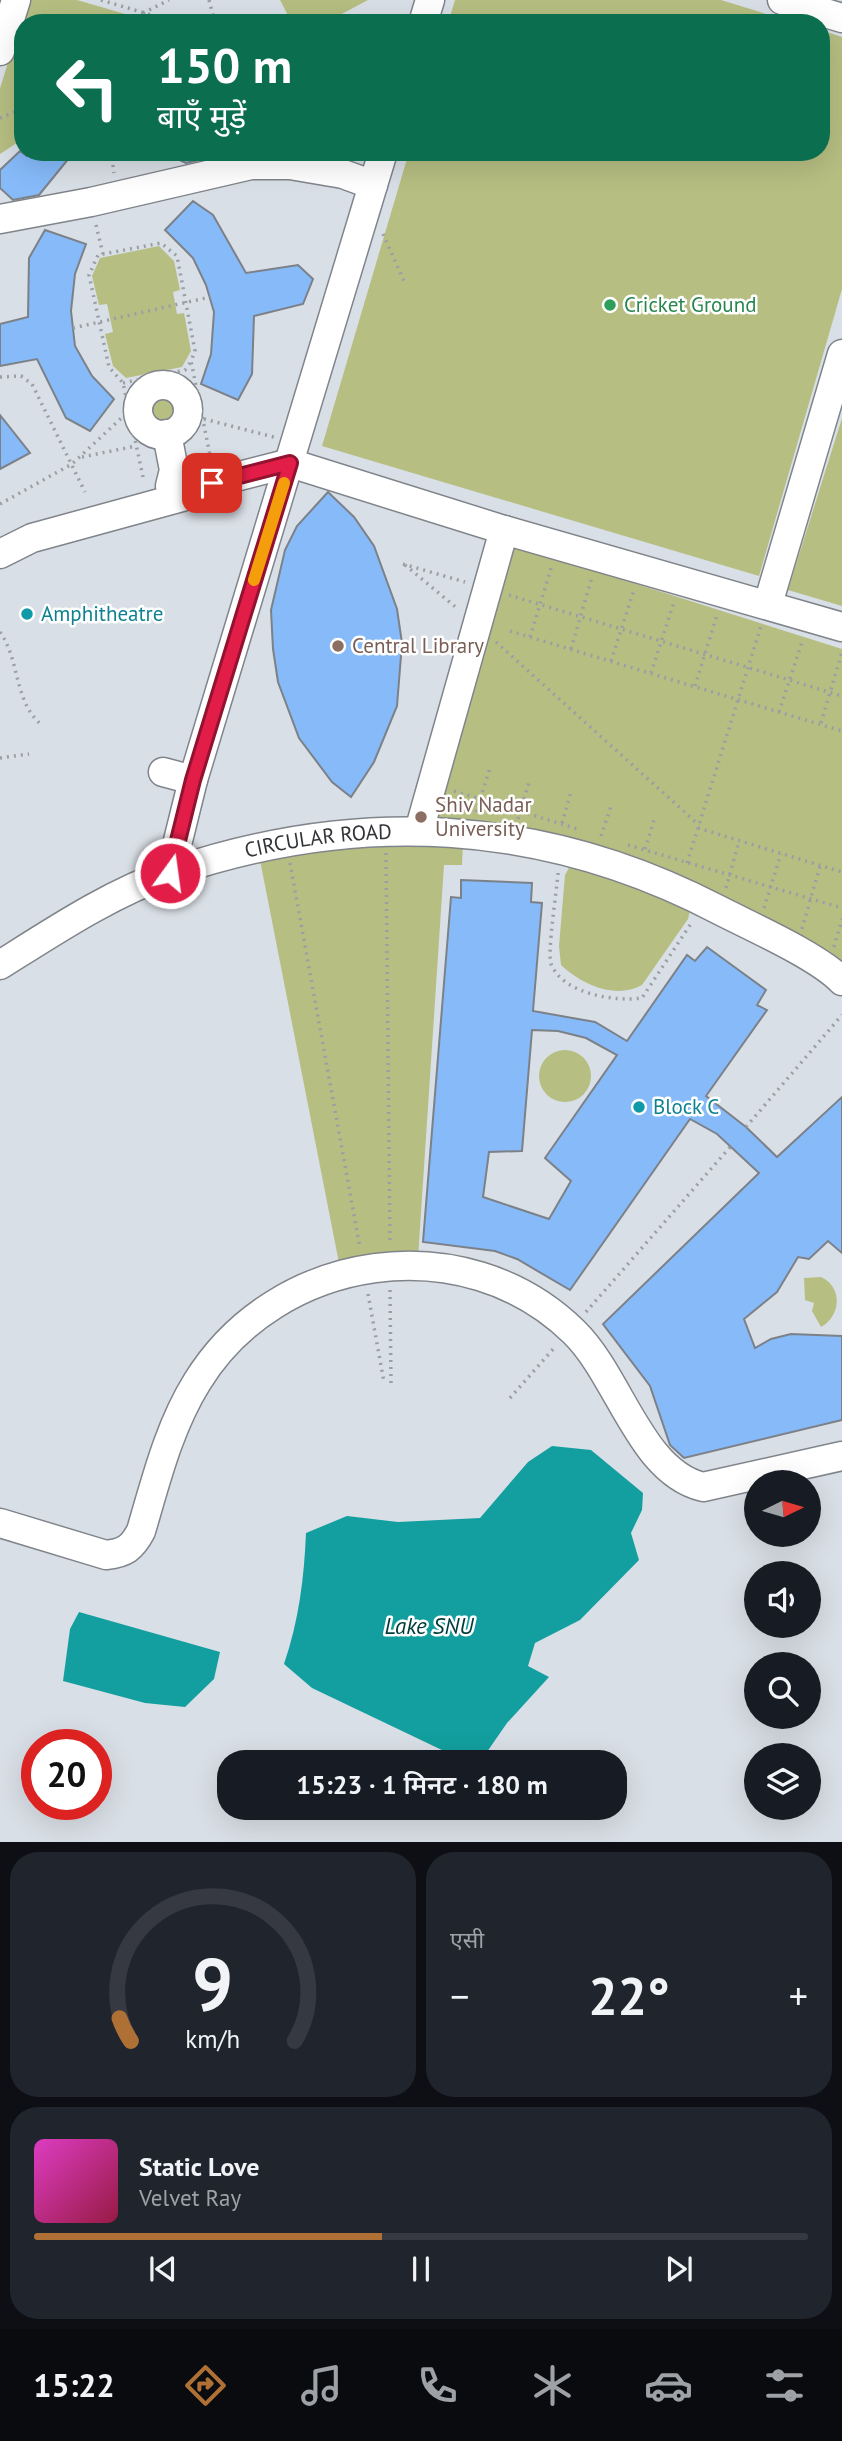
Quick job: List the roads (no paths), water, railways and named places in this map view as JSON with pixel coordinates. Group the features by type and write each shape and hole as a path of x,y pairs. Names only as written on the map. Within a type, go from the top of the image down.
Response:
{"street":[{"path":"0,51 16,0"},
{"path":"782,0 829,14"},
{"path":"170,873 193,780 380,161"},
{"path":"0,219 91,202 251,165 290,165 330,172 370,195"},
{"path":"768,604 842,354"},
{"path":"167,434 174,470 170,486"},
{"path":"0,535 89,504 170,486 212,482 290,463 504,530 842,627"},
{"path":"0,554 32,538 182,497 212,482"},
{"path":"419,831 504,530"},
{"path":"163,772 193,780"},
{"name":"CIRCULAR ROAD","path":"0,965 103,904 170,873 286,841 386,830 469,834 512,841 559,841 582,854 641,862 678,890 757,930 840,977"},
{"path":"0,1523 106,1555 121,1553 133,1547 141,1531 175,1424 198,1381 221,1350 272,1306 303,1287 377,1267 429,1265 485,1276 522,1291 571,1329 606,1371 646,1443 674,1474 688,1483 703,1487 842,1457"}],"water":[{"name":"Lake SNU","path":"552,1446 591,1450 643,1493 642,1510 631,1533 639,1560 580,1620 535,1643 528,1666 549,1677 507,1723 488,1750 442,1750 312,1688 284,1664 300,1599 306,1533 347,1516 398,1522 480,1518 528,1462"},
{"path":"79,1612 220,1652 214,1679 185,1707 145,1703 63,1681 70,1629"}],"place":[{"name":"Cricket Ground","path":"610,305"},
{"name":"Amphitheatre","path":"27,614"},
{"name":"Central Library","path":"338,646"},
{"name":"Shiv Nadar University","path":"421,817"},
{"name":"Block C","path":"639,1107"}]}
